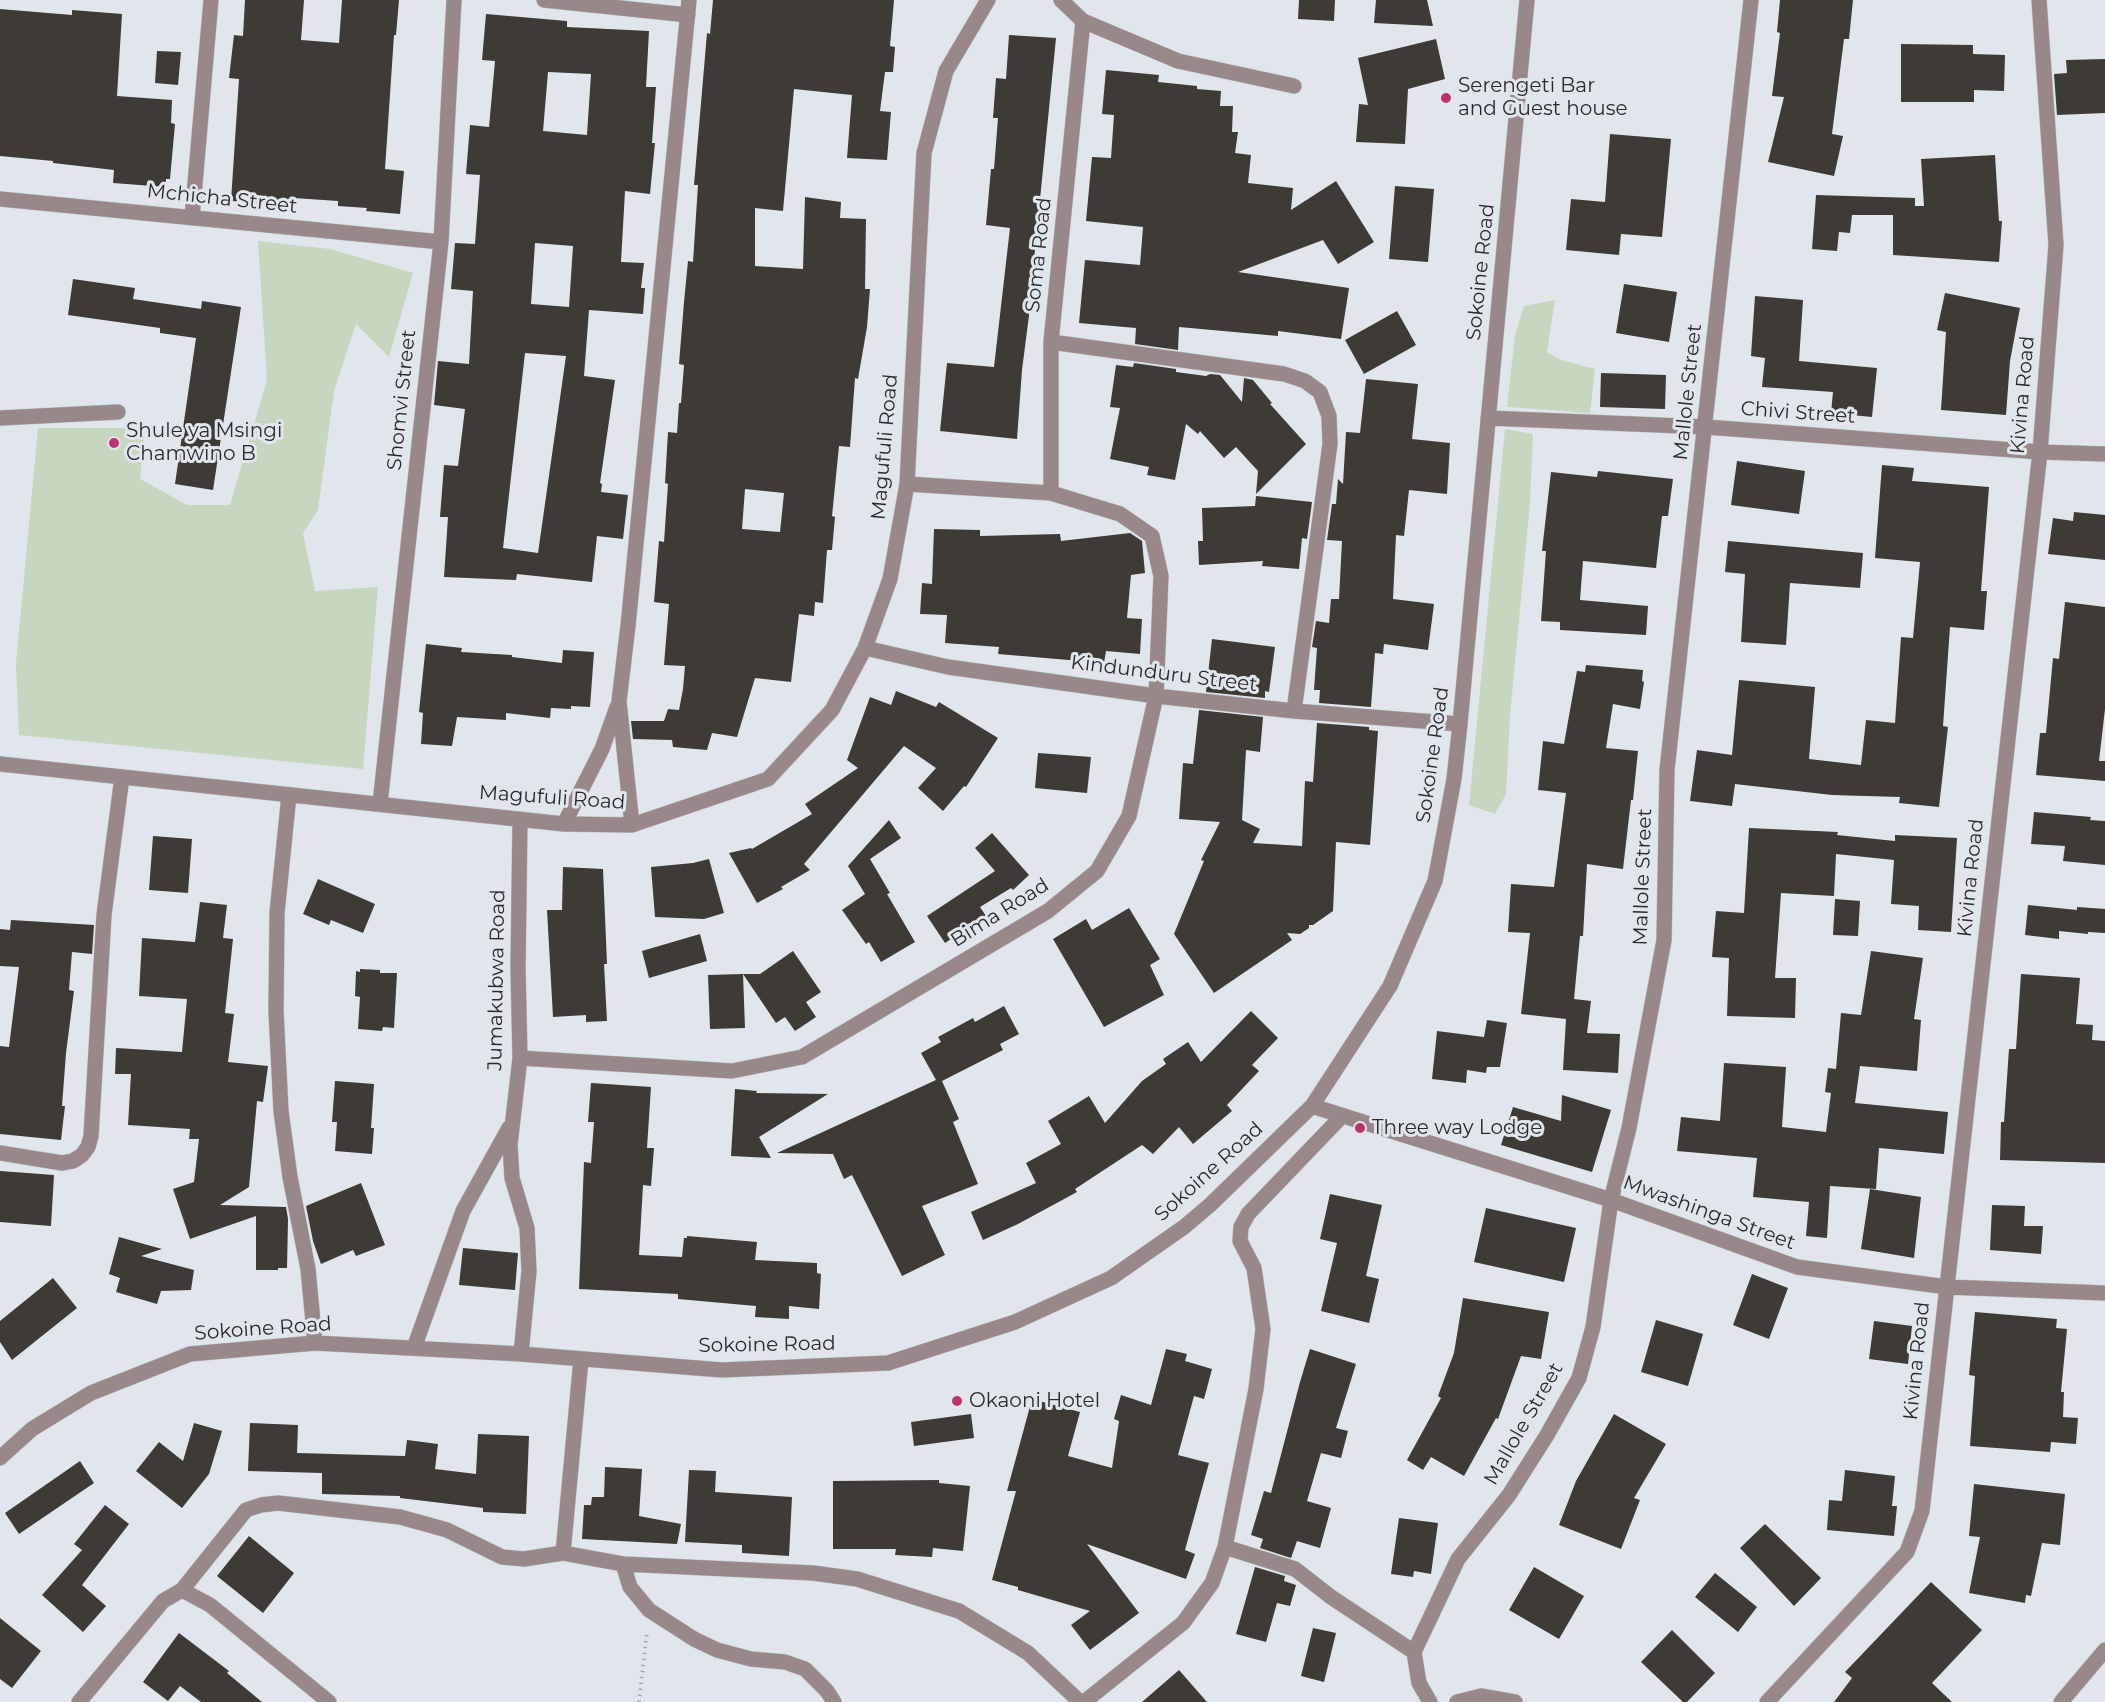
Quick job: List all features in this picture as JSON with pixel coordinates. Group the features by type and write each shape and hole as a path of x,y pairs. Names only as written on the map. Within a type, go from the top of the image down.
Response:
{"street":[{"path":"192,218 211,0"},
{"name":"Shomvi Street","path":"380,804 441,242 454,0"},
{"path":"544,0 688,8 619,701 602,749 564,824"},
{"name":"Magufuli Road","path":"0,764 564,824 632,825 768,779 832,710 865,648 890,579 907,484 924,153 946,71 988,0"},
{"path":"1061,0 1083,21 1178,61 1294,87"},
{"name":"Sokoine Road","path":"3,1452 32,1429 91,1394 190,1354 315,1343 521,1354 722,1370 888,1363 1015,1322 1111,1278 1184,1227 1210,1205 1312,1106 1390,986 1435,881 1454,779 1461,724 1527,0"},
{"name":"Mallole Street","path":"1414,1652 1458,1559 1509,1495 1547,1435 1579,1378 1593,1327 1611,1200 1629,1128 1664,940 1667,770 1751,0"},
{"name":"Kivina Road","path":"1767,1702 1907,1552 1922,1511 2040,452 2056,245 2039,0"},
{"name":"Soma Road","path":"1052,493 1051,342 1083,21"},
{"name":"Mchicha Street","path":"0,199 441,242"},
{"path":"1051,342 1284,374 1305,381 1320,392 1329,416 1330,444 1294,711"},
{"path":"0,418 118,412"},
{"name":"Chivi Street","path":"1488,418 1706,428 2040,452 2105,454"},
{"name":"Bima Road","path":"520,1058 732,1071 802,1057 1048,911 1096,871 1129,816 1155,696 1161,576 1152,536 1120,514 1052,493 907,484"},
{"name":"Kindunduru Street","path":"865,648 948,667 1155,696 1294,711 1461,724"},
{"path":"619,701 632,825"},
{"path":"0,1153 62,1163 73,1161 88,1148 91,1136 104,915 122,777"},
{"path":"289,795 278,913 276,1011 281,1111 290,1177 308,1269 315,1343"},
{"name":"Jumakubwa Road","path":"520,819 518,969 520,1058 510,1145 512,1178 527,1228 529,1271 521,1354"},
{"name":"Mwashinga Street","path":"1312,1106 1611,1200 1797,1267 1947,1287 2105,1293"},
{"path":"79,1702 163,1601 183,1590 246,1510 278,1503 400,1517 447,1530 502,1557 524,1559 564,1553 623,1564 813,1573 857,1579 959,1611 1028,1653 1082,1702 1183,1623 1212,1583 1225,1547 1256,1389 1263,1329 1254,1268 1240,1241 1241,1227 1248,1214 1342,1116"},
{"path":"414,1348 463,1211 512,1123"},
{"path":"564,1553 581,1359"},
{"path":"1225,1547 1294,1569 1331,1597 1414,1652 1419,1683 1430,1702"},
{"path":"623,1564 630,1587 649,1610 694,1639 717,1650 751,1659 785,1662 805,1669 827,1691 834,1702"},
{"path":"183,1590 210,1605 329,1702"},
{"path":"2061,1702 2105,1650"},
{"path":"1457,1702 1481,1696 1515,1702"}],"path":[{"path":"639,1702 649,1610"}],"green space":[{"path":"258,241 330,249 413,273 389,357 356,324 334,391 318,510 303,533 315,591 378,587 363,769 19,735 16,664 38,428 145,428 140,479 187,505 230,505 267,380"},
{"path":"1555,300 1547,352 1561,360 1595,369 1590,413 1507,407 1515,335 1524,306"},
{"path":"1505,429 1533,434 1530,503 1510,716 1506,794 1495,814 1469,805"}],"building":[{"path":"245,0 304,0 301,40 339,43 342,0 399,0 396,35 394,35 385,169 404,171 400,214 338,206 338,201 294,198 294,205 231,201 239,79 229,78 234,35 243,36"},
{"path":"713,0 894,0 890,46 895,47 893,72 885,72 880,111 891,112 887,160 847,158 852,95 794,89 783,211 755,208 755,266 803,269 805,197 841,202 840,218 866,219 865,289 870,289 867,327 858,379 855,378 850,447 839,446 832,516 835,517 832,550 827,550 823,603 815,602 814,616 799,614 791,682 755,678 737,737 712,733 707,750 673,747 672,740 633,739 631,721 664,721 668,709 679,710 683,689 685,666 664,665 669,604 654,602 659,541 664,542 668,484 665,483 668,432 677,433 679,403 681,403 684,365 679,364 688,261 693,262 698,185 694,185 707,33 710,34","holes":["745,489 784,493 780,532 742,529"]},
{"path":"1299,0 1335,0 1334,21 1298,19"},
{"path":"1376,0 1427,0 1433,26 1374,23"},
{"path":"1780,0 1853,0 1849,39 1844,39 1832,134 1843,136 1834,176 1768,162 1784,97 1772,96 1780,33 1777,32"},
{"path":"0,9 72,15 72,10 122,14 117,96 172,100 171,123 175,124 170,179 166,179 166,187 113,183 114,170 0,156"},
{"path":"486,14 567,21 567,27 649,31 646,87 656,87 652,143 655,143 650,194 625,191 621,262 644,263 641,288 645,288 643,314 589,310 584,376 615,380 600,483 602,484 601,492 628,495 623,539 597,536 592,582 517,574 516,580 444,577 448,517 440,517 444,465 458,466 465,409 434,405 438,361 469,364 473,291 451,289 455,243 475,244 480,175 466,174 470,125 489,127 495,61 482,60","holes":["548,72 591,74 587,135 543,131","535,243 573,246 569,307 531,304","525,353 566,356 538,553 503,548"]},
{"path":"1009,35 1056,38 1017,439 940,431 947,363 994,367 1010,228 986,225 998,118 993,118 996,78 1006,79"},
{"path":"1436,39 1445,79 1408,89 1405,144 1356,142 1359,104 1368,105 1358,58"},
{"path":"1901,44 1973,45 1973,54 2005,55 2004,91 1974,90 1974,102 1901,102"},
{"path":"157,51 181,52 178,85 155,83"},
{"path":"2105,59 2105,113 2057,115 2054,74 2067,73 2066,60"},
{"path":"1106,70 1159,75 1158,82 1221,91 1220,106 1233,106 1232,132 1238,132 1235,153 1251,155 1248,183 1293,188 1291,210 1336,181 1374,242 1338,264 1323,240 1238,272 1349,288 1341,339 1278,331 1278,336 1179,327 1178,350 1135,344 1136,328 1079,323 1085,260 1140,265 1143,227 1086,221 1092,157 1111,158 1114,115 1102,114"},
{"path":"1610,134 1671,139 1662,237 1621,234 1619,255 1566,250 1571,199 1605,202"},
{"path":"1995,155 1999,221 2002,221 1999,262 1893,255 1893,215 1852,215 1850,233 1839,232 1837,251 1812,249 1816,195 1915,198 1915,206 1924,206 1921,159"},
{"path":"1395,186 1434,189 1428,262 1389,259"},
{"path":"73,279 135,288 133,299 201,309 202,301 241,307 213,490 175,484 196,338 160,333 160,328 68,315"},
{"path":"1624,284 1677,292 1669,342 1616,333"},
{"path":"1945,293 2020,308 2010,361 2006,415 1941,410 1946,332 1937,330"},
{"path":"1755,296 1803,300 1799,361 1877,368 1872,417 1831,413 1833,392 1762,387 1765,358 1751,356"},
{"path":"1397,311 1416,345 1364,374 1345,340"},
{"path":"1134,363 1176,369 1176,372 1206,376 1220,375 1242,402 1244,378 1253,380 1272,403 1270,404 1306,444 1256,494 1258,471 1236,447 1224,458 1200,431 1198,434 1186,424 1175,480 1147,475 1149,467 1110,459 1120,408 1110,407 1116,365 1133,367"},
{"path":"1601,373 1666,375 1665,409 1600,407"},
{"path":"1366,379 1418,384 1412,439 1450,443 1447,494 1409,490 1404,536 1396,535 1393,599 1434,604 1428,650 1384,644 1383,654 1375,653 1371,707 1319,703 1320,690 1314,690 1317,648 1312,647 1316,621 1329,623 1331,599 1339,599 1342,541 1327,540 1332,504 1336,504 1338,479 1343,484 1346,432 1360,433"},
{"path":"1737,461 1805,471 1799,514 1731,505"},
{"path":"1882,465 1914,468 1912,481 1989,487 1981,591 1987,591 1984,630 1950,627 1943,726 1948,727 1939,807 1899,803 1900,797 1832,795 1735,784 1732,806 1690,801 1697,750 1732,755 1739,680 1815,687 1809,759 1861,765 1866,720 1895,723 1901,637 1913,638 1920,562 1875,558"},
{"path":"1598,471 1673,479 1668,516 1662,516 1656,568 1583,561 1580,600 1648,606 1646,635 1560,630 1560,622 1541,621 1546,551 1542,551 1551,472 1597,477"},
{"path":"1256,496 1312,502 1307,539 1302,538 1299,569 1262,566 1263,561 1199,565 1198,541 1203,541 1202,508 1255,506"},
{"path":"2074,512 2105,515 2105,560 2048,554 2053,518 2073,521"},
{"path":"934,529 980,530 980,536 1060,534 1061,541 1130,533 1142,541 1145,573 1131,575 1127,618 1142,619 1140,654 1106,651 1104,663 998,654 999,647 945,643 947,615 920,614 922,583 932,584"},
{"path":"1728,541 1863,553 1860,588 1790,583 1786,645 1741,642 1745,574 1725,572"},
{"path":"2065,602 2105,607 2105,709 2099,761 2105,761 2105,781 2036,775 2040,733 2046,733 2053,658 2059,659"},
{"path":"1212,639 1275,647 1269,692 1265,691 1265,698 1206,692"},
{"path":"426,644 462,648 461,652 512,655 512,657 562,663 563,650 594,652 590,707 551,708 550,718 506,713 506,720 457,717 452,746 421,744 423,713 419,712"},
{"path":"1586,665 1643,670 1642,681 1644,682 1640,709 1613,704 1606,748 1638,751 1633,800 1631,800 1623,869 1587,864 1583,936 1580,936 1574,999 1591,1001 1587,1033 1620,1034 1618,1073 1563,1070 1566,1019 1521,1014 1530,933 1508,932 1511,884 1554,887 1566,793 1538,790 1543,741 1564,744 1577,671 1585,672"},
{"path":"896,691 936,707 939,702 998,738 966,787 964,786 943,811 918,788 936,768 904,746 804,864 810,870 781,887 783,889 757,903 729,853 752,849 812,814 805,804 858,768 847,760 870,697 891,705"},
{"path":"1199,710 1263,717 1260,752 1246,750 1242,820 1260,829 1253,843 1302,846 1305,781 1313,782 1317,723 1369,727 1369,730 1378,731 1370,845 1336,842 1333,911 1313,925 1309,925 1309,928 1300,934 1287,933 1292,940 1214,993 1174,934 1204,861 1201,860 1220,822 1179,819 1183,763 1193,764"},
{"path":"1038,753 1091,757 1087,793 1035,788"},
{"path":"2034,812 2091,817 2090,820 2105,821 2105,865 2063,861 2065,846 2031,844"},
{"path":"889,820 901,838 870,859 915,942 881,962 869,942 866,944 842,910 865,894 848,866"},
{"path":"1749,828 1838,832 1837,835 1895,841 1895,835 1957,838 1951,932 1918,930 1919,906 1891,904 1894,860 1836,854 1834,896 1781,893 1775,978 1796,978 1795,1018 1727,1016 1729,958 1712,957 1716,911 1744,913"},
{"path":"992,833 1029,875 1013,890 1011,888 980,907 986,916 945,943 927,916 995,871 975,848"},
{"path":"153,836 192,839 188,893 149,890"},
{"path":"709,859 724,913 704,919 655,917 651,867"},
{"path":"563,867 603,869 607,1021 586,1022 586,1015 553,1017 547,910 562,910"},
{"path":"318,879 375,904 363,933 331,920 329,925 303,914"},
{"path":"1835,899 1860,901 1858,936 1833,935"},
{"path":"200,902 227,905 223,938 233,939 225,1013 234,1014 228,1062 268,1066 263,1102 257,1101 249,1187 220,1205 286,1207 288,1219 287,1268 256,1270 256,1216 190,1239 173,1189 194,1182 199,1139 189,1139 190,1129 128,1125 131,1074 115,1074 116,1048 182,1052 187,999 139,996 142,938 195,942"},
{"path":"2028,905 2077,910 2077,907 2105,909 2105,933 2059,931 2059,939 2025,935"},
{"path":"1129,908 1160,959 1150,965 1164,995 1104,1027 1053,939 1086,919 1092,930"},
{"path":"11,920 94,925 92,954 72,952 69,990 74,991 66,1053 62,1106 65,1106 61,1140 0,1134 0,1046 9,1047 19,967 0,966 0,929 10,930"},
{"path":"700,934 707,961 649,978 642,951"},
{"path":"793,951 821,992 806,1002 816,1017 795,1031 785,1017 776,1023 743,974 760,974"},
{"path":"1871,951 1923,958 1914,1019 1921,1020 1917,1071 1860,1066 1855,1103 1948,1112 1944,1154 1879,1148 1876,1189 1830,1186 1827,1238 1806,1236 1809,1202 1753,1197 1757,1158 1677,1151 1681,1117 1720,1121 1724,1063 1786,1067 1782,1127 1826,1132 1831,1093 1825,1092 1828,1068 1836,1069 1841,1013 1861,1015"},
{"path":"360,969 380,970 380,973 397,973 394,1028 383,1027 382,1031 358,1029 360,997 355,996 356,971 360,972"},
{"path":"743,974 745,1028 710,1029 708,975"},
{"path":"2021,974 2080,978 2076,1024 2093,1025 2092,1040 2105,1041 2105,1163 2000,1160 2001,1122 2004,1122 2009,1049 2016,1049"},
{"path":"1004,1006 1019,1034 1000,1044 1003,1050 942,1081 959,1119 953,1122 978,1184 922,1206 945,1255 902,1276 852,1175 844,1179 833,1154 777,1153 936,1080 921,1053 941,1042 938,1037 973,1018 975,1022"},
{"path":"1251,1011 1278,1038 1252,1065 1259,1071 1227,1105 1232,1111 1193,1144 1179,1127 1153,1154 1142,1145 1075,1189 1077,1192 983,1240 971,1212 1036,1183 1026,1163 1061,1144 1048,1121 1089,1096 1105,1123 1142,1081 1166,1064 1163,1059 1188,1042 1201,1062"},
{"path":"1487,1020 1507,1023 1500,1067 1487,1067 1486,1073 1467,1070 1466,1083 1432,1079 1437,1031 1484,1037"},
{"path":"335,1081 374,1084 372,1154 335,1151 337,1122 332,1122"},
{"path":"591,1083 651,1087 647,1148 654,1148 651,1186 643,1185 639,1255 682,1257 684,1238 687,1236 757,1242 755,1260 817,1263 817,1273 821,1274 819,1309 789,1306 789,1319 755,1317 756,1306 678,1299 678,1294 579,1289 584,1162 591,1163 594,1122 588,1122"},
{"path":"735,1089 757,1091 756,1093 828,1094 759,1137 771,1158 731,1156"},
{"path":"1562,1095 1611,1110 1592,1172 1501,1145 1513,1107 1561,1121"},
{"path":"0,1171 54,1175 51,1226 0,1222"},
{"path":"361,1183 385,1245 356,1256 353,1250 321,1264 313,1241 306,1206"},
{"path":"1870,1189 1921,1197 1914,1258 1861,1249"},
{"path":"1330,1194 1382,1205 1366,1276 1379,1279 1369,1323 1321,1311 1337,1243 1320,1239"},
{"path":"1992,1205 2025,1206 2024,1226 2043,1226 2041,1254 1990,1250"},
{"path":"1486,1208 1576,1228 1564,1282 1474,1262"},
{"path":"119,1237 162,1249 141,1256 194,1270 191,1290 161,1291 157,1304 116,1292 120,1278 109,1274"},
{"path":"463,1248 518,1253 515,1290 459,1285"},
{"path":"1752,1274 1788,1288 1769,1339 1733,1325"},
{"path":"53,1278 77,1308 12,1360 0,1342 0,1321"},
{"path":"1463,1298 1549,1312 1541,1359 1521,1356 1498,1419 1496,1418 1464,1476 1431,1457 1423,1470 1407,1460 1441,1398 1438,1396 1454,1353"},
{"path":"1975,1312 2057,1319 2056,1328 2067,1329 2061,1392 2064,1392 2063,1417 2078,1418 2076,1444 2051,1442 2050,1452 1970,1446 1975,1376 1969,1375"},
{"path":"1656,1320 1703,1334 1688,1386 1641,1372"},
{"path":"1874,1321 1912,1326 1908,1364 1869,1359"},
{"path":"1166,1349 1187,1354 1185,1361 1212,1369 1204,1399 1194,1396 1178,1455 1209,1463 1185,1550 1195,1554 1186,1579 1087,1544 1139,1613 1090,1650 1071,1625 1090,1611 992,1580 1016,1491 1007,1491 1032,1399 1080,1412 1068,1456 1112,1468 1119,1421 1114,1419 1121,1395 1151,1405"},
{"path":"1310,1349 1356,1364 1336,1428 1348,1431 1341,1458 1321,1453 1307,1501 1331,1508 1320,1548 1297,1541 1291,1558 1260,1548 1263,1539 1251,1535 1264,1491 1271,1493"},
{"path":"971,1414 974,1438 914,1446 911,1422"},
{"path":"1614,1414 1666,1444 1634,1498 1640,1500 1621,1549 1559,1525 1576,1481"},
{"path":"194,1423 222,1431 209,1474 182,1508 136,1471 159,1442 183,1461"},
{"path":"250,1423 298,1425 297,1453 405,1456 407,1440 438,1444 435,1469 476,1474 478,1434 529,1436 526,1514 483,1512 483,1508 400,1498 400,1496 322,1494 322,1473 248,1471"},
{"path":"80,1461 94,1483 19,1534 5,1513"},
{"path":"605,1467 642,1469 639,1516 681,1524 677,1544 582,1539 584,1505 591,1505 592,1497 604,1497"},
{"path":"689,1470 716,1471 715,1492 792,1497 789,1556 742,1553 742,1545 685,1542"},
{"path":"1845,1470 1895,1476 1892,1506 1897,1506 1894,1536 1827,1530 1829,1500 1842,1501"},
{"path":"939,1480 939,1483 970,1486 963,1551 933,1548 932,1557 895,1555 896,1549 833,1549 833,1481"},
{"path":"1974,1484 2065,1494 2060,1545 2042,1543 2031,1596 2026,1595 2025,1603 1969,1593 1980,1537 1969,1536"},
{"path":"105,1505 129,1524 82,1585 106,1606 83,1632 42,1595 82,1550 74,1544"},
{"path":"1399,1518 1438,1523 1431,1574 1414,1571 1413,1577 1391,1574"},
{"path":"1765,1524 1821,1578 1794,1606 1740,1548"},
{"path":"249,1536 294,1573 263,1613 217,1576"},
{"path":"1255,1567 1285,1576 1284,1581 1296,1585 1290,1606 1277,1603 1266,1642 1236,1634"},
{"path":"1534,1567 1584,1596 1559,1639 1509,1610"},
{"path":"1715,1573 1757,1607 1738,1632 1695,1597"},
{"path":"1931,1582 1982,1630 1932,1683 1952,1702 1834,1702 1852,1678 1845,1672"},
{"path":"0,1618 41,1651 12,1688 0,1679"},
{"path":"1313,1628 1336,1633 1324,1682 1301,1676"},
{"path":"1672,1630 1715,1673 1687,1702 1683,1702 1641,1662"},
{"path":"179,1633 229,1671 227,1673 262,1702 201,1702 180,1686 168,1701 143,1682"},
{"path":"1179,1670 1207,1702 1142,1702"}],"place":[{"name":"Serengeti Bar and Guest house","path":"1446,98"},
{"name":"Shule ya Msingi Chamwino B","path":"114,443"},
{"name":"Three way Lodge","path":"1360,1128"},
{"name":"Okaoni Hotel","path":"957,1401"}]}
